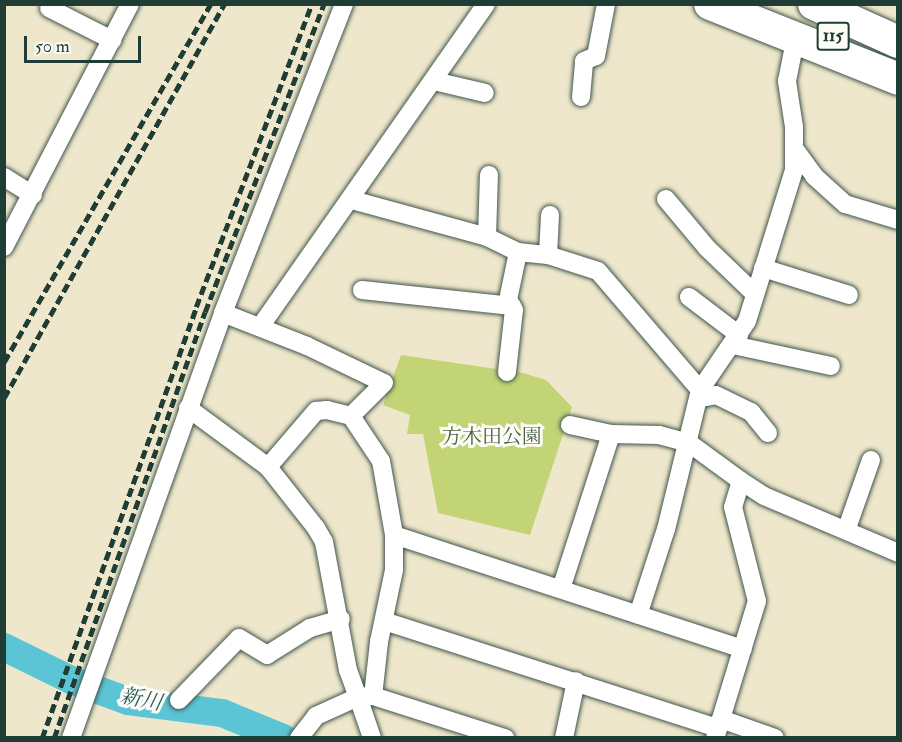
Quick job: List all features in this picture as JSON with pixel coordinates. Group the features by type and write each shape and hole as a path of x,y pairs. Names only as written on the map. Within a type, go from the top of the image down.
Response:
{"highway":[{"path":"711,4 795,41 897,79"},
{"name":"115","path":"814,4 897,42"},
{"path":"867,4 897,19"},
{"name":"115","path":"766,6 897,64"}],"street":[{"path":"4,247 33,195 130,4"},
{"path":"71,738 223,313 344,4"},
{"path":"260,327 352,200 486,4"},
{"path":"581,97 584,61 596,56 606,4"},
{"path":"50,8 112,40"},
{"path":"638,615 701,394 736,340 755,294 794,170 787,81 795,41"},
{"path":"434,81 485,93"},
{"path":"794,148 814,176 845,204 897,220"},
{"path":"487,237 489,175"},
{"path":"4,177 33,195"},
{"path":"666,199 707,248 755,294"},
{"path":"352,200 487,237 519,252 548,255 598,271 701,394 716,395 751,412 768,433"},
{"path":"548,255 550,215"},
{"path":"507,372 512,306 508,300 519,252"},
{"path":"763,268 849,295"},
{"path":"362,290 512,306"},
{"path":"689,297 736,340 831,366"},
{"path":"223,313 260,327 384,383 351,416"},
{"path":"188,408 268,467 288,488 324,542 341,619 348,670 365,696"},
{"path":"268,467 316,411 327,410 351,416 381,461 394,534 394,570 365,696 372,738"},
{"path":"570,425 611,434 659,435 688,443 764,496 847,528 897,553"},
{"path":"561,589 611,434"},
{"path":"847,528 871,460"},
{"path":"718,728 757,601 733,507 741,481"},
{"path":"394,534 743,649"},
{"path":"179,700 239,638 267,655 310,628 341,619"},
{"path":"384,621 718,728 775,738"},
{"path":"564,738 576,681"},
{"path":"299,738 316,716 365,696 505,738"}],"green space":[{"name":"方木田公園","path":"401,355 523,373 546,380 572,407 530,535 438,513 423,434 407,434 410,415 383,405"}],"waterway":[{"name":"新川","path":"4,647 71,680 128,701 222,713 283,738"}],"railway":[{"path":"4,362 211,4"},
{"path":"4,398 224,4"},
{"path":"42,738 196,307 312,4"},
{"path":"54,738 205,312 324,4"}]}
